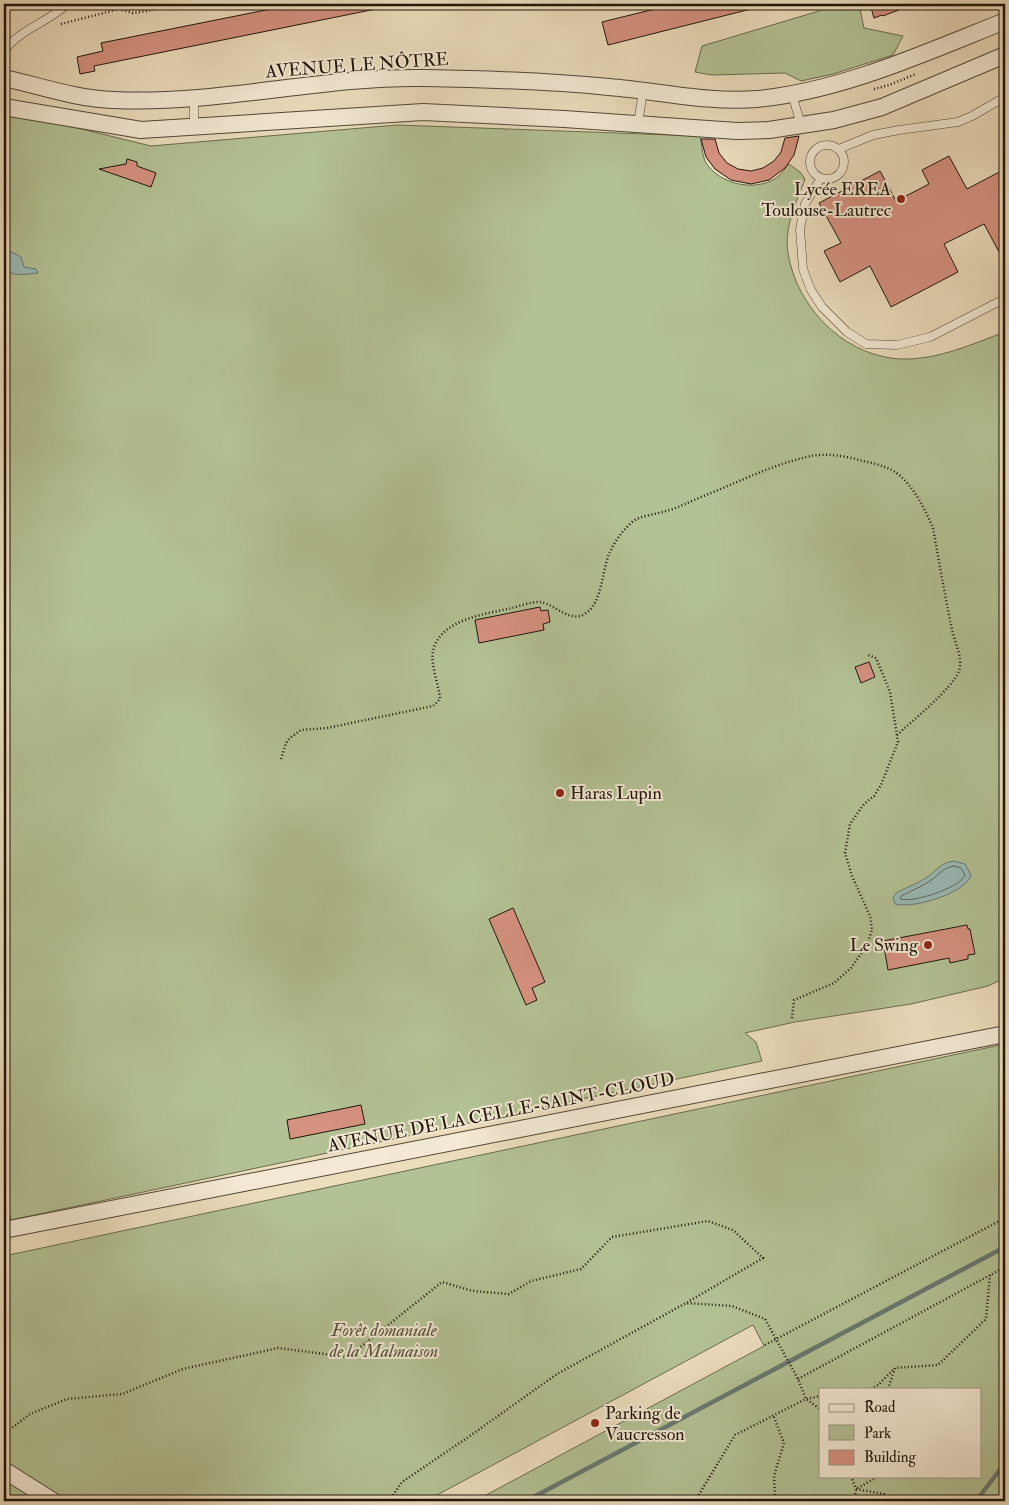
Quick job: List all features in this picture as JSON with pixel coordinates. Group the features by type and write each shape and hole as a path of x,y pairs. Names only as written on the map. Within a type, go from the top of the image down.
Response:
{"street":[{"name":"AVENUE LE NÔTRE","path":"4,78 87,98 113,100 194,98 354,82 421,78 538,82 643,90 722,99 756,99 792,94 884,70 1005,21"},
{"path":"4,107 141,130 423,112 737,131 769,130 834,120 882,107 1005,55"},
{"name":"AVENUE DE LA CELLE-SAINT-CLOUD","path":"4,1230 1005,1034"},
{"path":"4,1470 53,1501"}],"lane":[{"path":"5,46 67,4"},
{"path":"638,124 643,90"},
{"path":"792,94 801,125"},
{"path":"839,149 873,135 958,122 972,116 1005,96"},
{"path":"194,98 194,127"},
{"path":"828,144 839,149 844,158 843,169 840,174 831,179 820,178 815,175 810,164 812,153 817,148 828,144"},
{"path":"820,178 805,204 800,229 803,269 811,290 822,307 847,332 866,344 897,345 930,337 1005,300"}],"path":[{"path":"119,9 123,4"},
{"path":"59,24 119,9 133,13 176,4"},
{"path":"281,759 286,743 301,730 336,726 433,706 440,699 432,652 438,638 464,619 540,602 553,606 564,614 573,617 586,614 594,605 599,593 608,555 619,536 632,522 645,516 667,511 786,463 812,456 845,456 879,465 896,472 913,491 933,528 959,654 959,671 954,680 931,704 897,735"},
{"path":"792,1018 794,1000 834,983 851,968 867,945 872,930 870,916 852,876 845,853 845,844 850,824 864,804 874,796 881,784 898,742 890,692 876,658 868,655"},
{"path":"765,1345 1005,1218"},
{"path":"4,1434 30,1414 67,1399 122,1394 183,1369 278,1348 348,1357 442,1282 473,1291 509,1294 531,1281 581,1269 612,1236 708,1220 733,1230 763,1258 557,1374 402,1482 388,1501"},
{"path":"798,1379 1005,1267"},
{"path":"873,1388 895,1368 938,1365 986,1319 990,1275"},
{"path":"686,1303 732,1306 765,1319 798,1379 806,1399 819,1408"},
{"path":"888,1388 895,1368"},
{"path":"695,1501 735,1435 806,1399 819,1396"},
{"path":"772,1501 775,1497 774,1476 784,1443 773,1415"},
{"path":"852,1478 856,1489 854,1501"},
{"path":"856,1489 875,1478"},
{"path":"856,1489 884,1494 888,1501"}],"green space":[{"path":"829,4 859,4 864,28 903,36 893,55 833,74 801,81 785,73 712,75 695,72 702,46 819,11"},
{"path":"4,110 151,146 397,125 700,136 706,163 720,177 740,184 761,184 779,176 789,164 800,172 805,179 789,224 788,253 793,273 813,310 827,326 843,339 861,349 881,356 915,359 942,354 1005,332 1005,978 988,986 911,1004 795,1022 745,1033 756,1042 762,1061 11,1220 4,1200"},
{"name":"Forêt domaniale de la Malmaison","path":"1005,1044 1005,1501 475,1501 764,1346 753,1325 426,1501 4,1501 4,1256"}],"water":[{"path":"4,248 21,257 24,267 36,269 38,273 20,275 8,271 4,268"},
{"path":"954,861 965,864 971,875 967,882 959,888 937,899 925,902 903,905 895,904 893,898 896,893 922,880 943,864"}],"building":[{"path":"296,4 376,4 376,9 94,66 95,71 80,74 77,57 103,51 101,43"},
{"path":"675,4 755,4 755,8 608,45 602,22"},
{"path":"870,4 914,4 874,18"},
{"path":"799,136 794,155 785,168 769,180 751,184 731,180 715,169 706,157 701,139 715,139 719,153 727,163 738,169 751,171 763,168 774,161 781,152 785,138"},
{"path":"949,156 967,189 1005,169 1005,263 984,224 944,244 958,272 891,307 870,266 840,282 824,251 841,243 819,203 880,171 896,201 929,184 922,170"},
{"path":"127,159 137,162 137,166 156,173 151,187 99,169 126,164"},
{"path":"540,607 541,611 548,610 550,622 543,624 544,630 479,643 475,620"},
{"path":"869,662 875,677 861,683 855,667"},
{"path":"513,908 545,982 532,988 537,1000 526,1005 489,919"},
{"name":"Le Swing","path":"967,925 968,929 970,929 975,954 968,955 968,959 950,963 949,958 888,970 883,941"},
{"path":"361,1105 365,1124 290,1139 287,1120"}],"waterway":[{"path":"526,1501 1005,1247"},
{"path":"976,1501 1005,1463"}],"place":[{"name":"Lycée EREA Toulouse-Lautrec","path":"901,199"},
{"name":"Haras Lupin","path":"560,793"},
{"name":"Le Swing","path":"928,945"},
{"name":"Parking de Vaucresson","path":"595,1423"}]}
